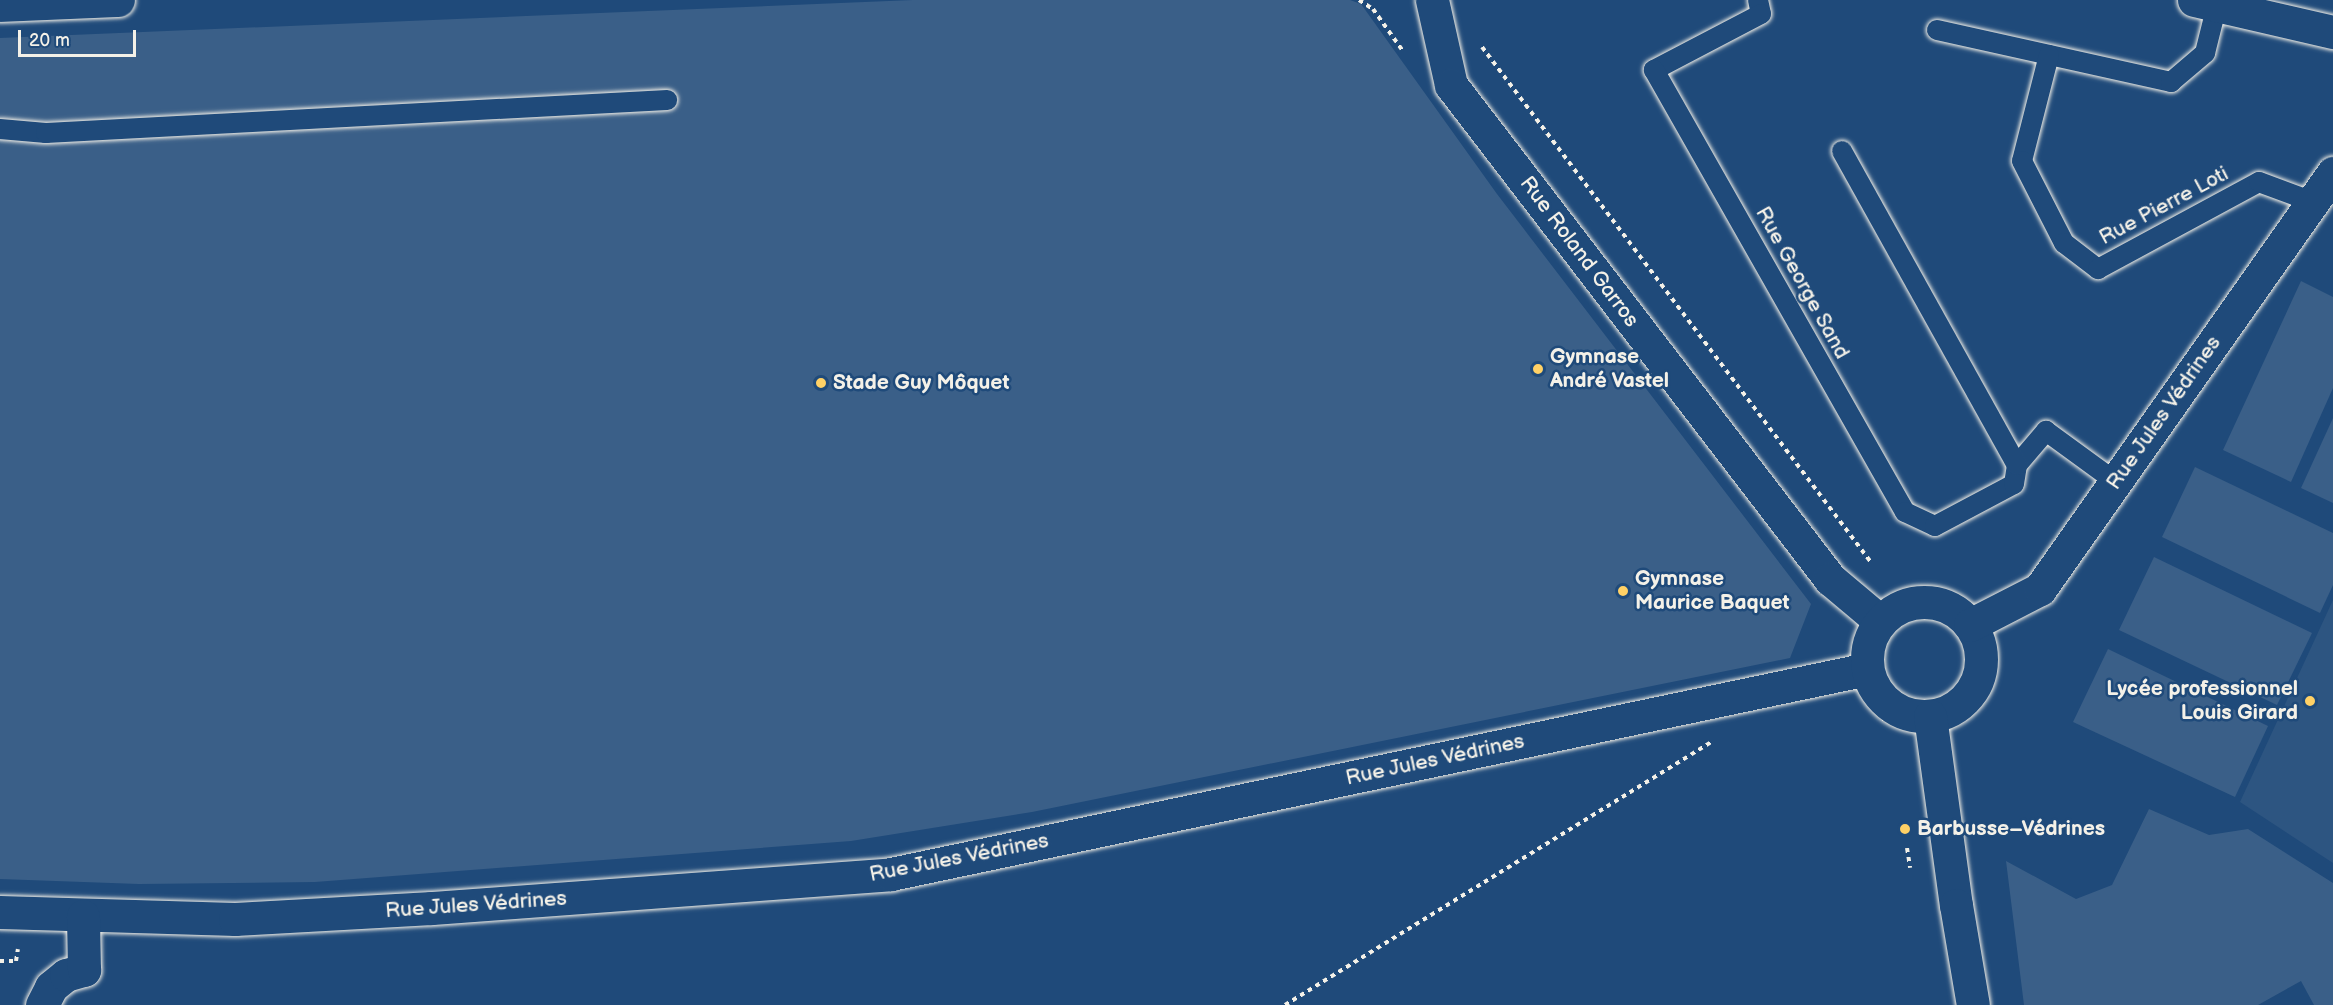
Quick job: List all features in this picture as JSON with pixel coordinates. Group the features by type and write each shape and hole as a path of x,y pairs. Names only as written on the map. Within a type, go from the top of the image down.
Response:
{"street":[{"path":"0,5 118,0"},
{"name":"Rue Roland Garros","path":"1432,0 1452,85 1830,579 1890,613"},
{"path":"2205,3 2333,32"},
{"name":"Rue Jules Védrines","path":"1971,625 2040,589 2333,173"},
{"path":"1925,601 1944,604 1962,615 1971,625 1981,649 1978,679 1968,696 1953,709 1930,716 1886,712 1867,669 1869,641 1890,613 1925,601"},
{"name":"Rue Jules Védrines","path":"0,912 235,919 432,908 891,874 1867,669"},
{"path":"1930,716 1956,905 1973,1005"},
{"path":"42,1005 51,987 66,975 84,970 83,916"}],"lane":[{"name":"Rue George Sand","path":"1758,0 1761,14 1654,70 1905,512 1935,526 2014,484 2017,465 2046,431 2116,482"},
{"path":"1937,30 2171,82 2205,53 2205,3"},
{"name":"Rue Pierre Loti","path":"2049,55 2022,161 2064,243 2098,269 2259,182 2313,202"},
{"path":"0,129 46,133 667,100"},
{"path":"1842,150 2017,465"}],"path":[{"path":"1480,38 1482,47 1890,613"},
{"path":"1285,1005 1720,737 1712,702"}],"shaded area":[{"name":"Stade Guy Môquet","path":"913,0 1350,0 1361,4 1497,194 1811,604 1790,658 1032,812 851,841 315,882 139,884 0,879 0,38"},
{"path":"2301,281 2333,297 2333,388 2291,482 2223,450"},
{"path":"2333,418 2333,503 2301,488"},
{"path":"2195,467 2333,533 2333,585 2320,613 2162,537"},
{"path":"2154,557 2312,633 2277,705 2119,630"},
{"name":"Lycée professionnel Louis Girard","path":"2333,600 2333,863 2240,802"},
{"path":"2108,649 2268,726 2235,797 2073,722"},
{"path":"2149,809 2209,835 2248,829 2333,883 2333,1005 2314,1005 2301,981 2258,1005 2024,1005 2006,861 2076,899 2112,885"}],"place":[{"name":"Gymnase André Vastel","path":"1538,369"},
{"name":"Stade Guy Môquet","path":"821,383"},
{"name":"Gymnase Maurice Baquet","path":"1623,591"},
{"name":"Lycée professionnel Louis Girard","path":"2310,701"},
{"name":"Barbusse–Védrines","path":"1905,829"}]}
